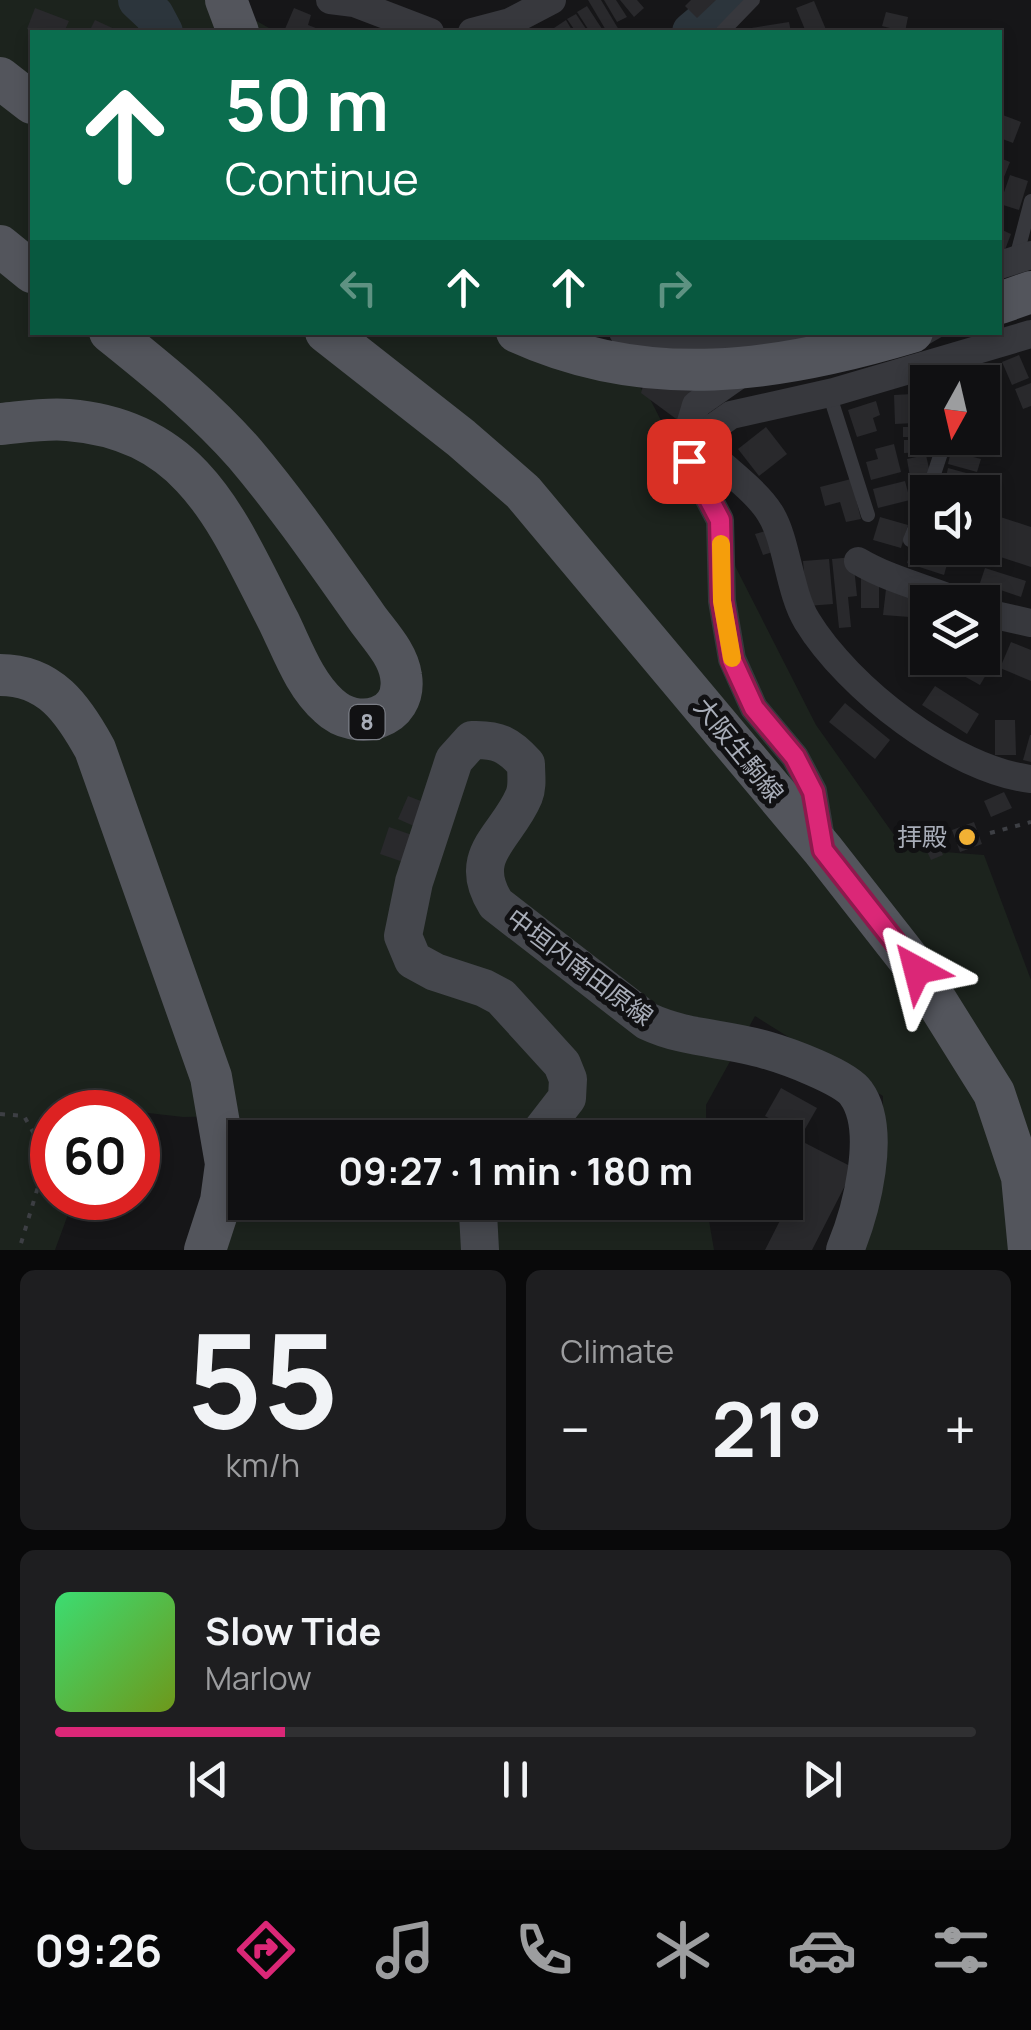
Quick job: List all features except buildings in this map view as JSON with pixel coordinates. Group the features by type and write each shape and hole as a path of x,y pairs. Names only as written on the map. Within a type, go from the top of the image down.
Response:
{"main road":[{"path":"226,0 237,30"},
{"path":"0,246 30,270"},
{"path":"1002,299 1019,268"},
{"name":"8","path":"0,424 68,420 144,437 186,470 218,504 312,686 343,717 366,722 384,717 398,701 402,679 395,657 244,453 188,396 114,335"},
{"name":"大阪生駒線","path":"330,335 524,492 823,850 917,970 994,1092 1022,1177 1029,1250"},
{"path":"525,335 592,358 657,368 746,370 856,349 947,353"},
{"path":"0,675 25,677 53,690 79,720 94,749 166,946 211,1077 226,1164 205,1250"},
{"name":"中垣内南田原線","path":"550,1120 567,1098 568,1079 562,1064 501,996 434,972 413,960 403,936 414,882 454,760 472,740 492,739 510,746 526,764 524,796 494,841 486,866 484,884 496,904 647,1021 671,1032 766,1050 854,1089 863,1105 868,1131 863,1195 846,1250"},
{"path":"478,1220 480,1250"}],"street":[{"path":"330,0 354,3 425,30"},
{"path":"480,30 510,22 552,0"},
{"path":"1031,334 947,353 829,393 731,415 712,441 771,513 806,619 858,686 974,765 1005,776 1031,779"},
{"path":"629,335 636,339 729,345 787,335"},
{"path":"746,370 696,405 688,432 689,461 720,520 722,601 732,660 754,708 795,757 813,792 823,850"},
{"path":"858,561 885,577 920,585"},
{"path":"1000,616 1031,623"}],"lane":[{"path":"724,30 753,0"},
{"path":"1019,268 1031,201"},
{"path":"829,393 868,516"}],"path":[{"path":"990,833 1031,822"},
{"path":"0,1114 24,1116 47,1157 19,1250"}],"shaded area":[{"path":"0,0 220,0 272,30 30,30 30,335 589,335 649,397 816,725 904,849 984,855 1031,980 1031,1250 862,1250 882,1143 883,1096 755,1016 706,1105 706,1120 235,1120 236,1116 160,1114 160,1090 30,1090 30,1220 66,1220 55,1250 0,1250"},
{"path":"228,1176 228,1220 709,1220 714,1250 218,1250"}],"waterway":[{"path":"138,0 154,15 162,30"},
{"path":"694,30 730,0"}],"tunnel":[{"path":"936,335 938,339"}],"slow traffic":[{"path":"721,544 722,601 732,658"}],"place":[{"name":"拝殿","path":"967,837"}],"route":[{"path":"689,461 720,520 722,601 732,660 754,708 795,757 813,792 823,850 917,970"}]}
